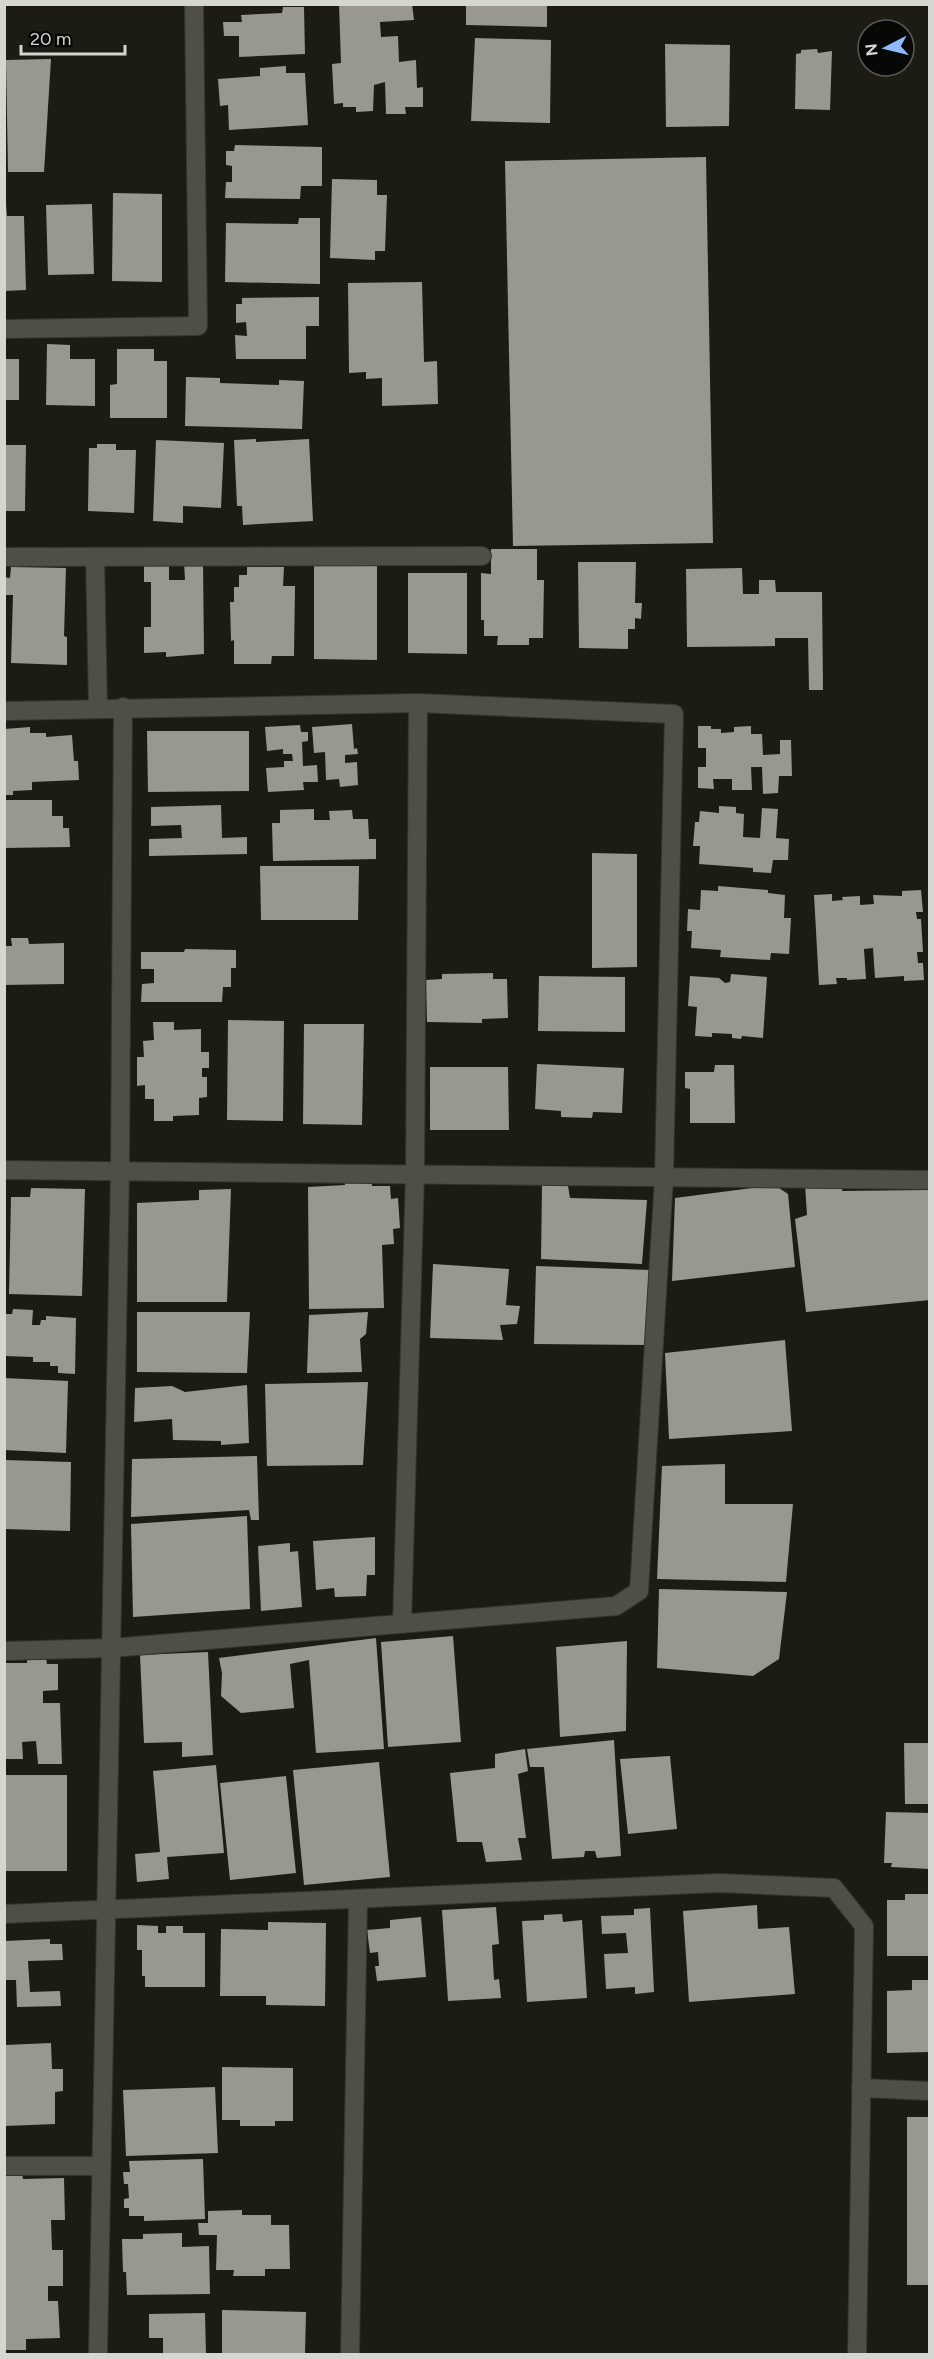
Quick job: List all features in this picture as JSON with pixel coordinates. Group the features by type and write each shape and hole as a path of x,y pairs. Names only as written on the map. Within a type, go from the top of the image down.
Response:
{"street":[{"path":"4,329 198,326 194,4"},
{"path":"4,557 482,556"},
{"path":"95,557 98,708"},
{"path":"4,711 418,703 674,714 664,1177 639,1591 616,1606 111,1648 4,1651"},
{"path":"402,1624 415,1174 418,703"},
{"path":"98,2355 120,1170 123,707"},
{"path":"4,1170 930,1180"},
{"path":"4,1914 719,1883 834,1888 864,1926 857,2355"},
{"path":"350,2355 358,1899"},
{"path":"861,2088 930,2091"},
{"path":"4,2166 101,2166"}],"building":[{"path":"339,4 412,4 414,20 380,22 381,37 398,36 399,62 416,60 417,88 423,87 423,107 405,107 406,114 386,114 385,82 374,85 373,111 356,112 356,107 343,107 343,103 334,104 332,64 341,63"},
{"path":"466,5 547,5 547,27 466,25"},
{"path":"283,7 304,7 305,54 239,57 239,36 224,36 223,22 242,22 241,15 282,13"},
{"path":"475,38 551,40 550,123 471,121"},
{"path":"665,44 730,45 729,126 666,127"},
{"path":"817,49 818,53 832,51 830,110 795,109 796,54 801,53 801,50"},
{"path":"51,59 44,172 8,172 6,60"},
{"path":"286,66 286,73 305,73 308,125 229,130 228,105 220,106 218,79 260,76 260,68"},
{"path":"235,145 322,147 322,186 301,186 300,199 225,198 226,182 232,182 232,166 226,165 226,151 234,151"},
{"path":"706,157 713,543 513,546 505,161"},
{"path":"332,179 377,180 377,195 387,195 385,251 375,251 375,260 330,258"},
{"path":"113,193 162,194 162,282 112,281"},
{"path":"4,204 6,204 7,216 24,216 26,290 4,291"},
{"path":"92,204 94,274 48,275 46,205"},
{"path":"299,218 320,218 320,284 225,282 226,223 298,224"},
{"path":"422,282 424,362 437,361 438,404 382,406 382,378 366,379 366,372 349,373 348,283"},
{"path":"319,297 319,326 306,326 306,359 236,359 235,335 247,336 246,322 236,323 236,304 242,304 242,298"},
{"path":"47,344 70,345 70,359 95,359 95,406 46,405"},
{"path":"117,349 154,349 154,361 167,361 167,418 110,418 110,385 117,384"},
{"path":"4,359 19,359 19,400 4,400"},
{"path":"186,377 220,378 220,383 279,385 279,380 304,381 302,429 185,426"},
{"path":"256,439 256,442 309,439 313,521 243,525 242,506 237,506 234,440"},
{"path":"156,440 224,443 221,508 183,506 183,523 153,521"},
{"path":"97,444 116,444 116,450 136,450 134,513 88,511 89,448 97,448"},
{"path":"4,445 26,445 25,511 4,511"},
{"path":"491,549 537,549 537,580 544,580 543,638 529,638 529,645 497,645 498,636 484,636 484,620 481,620 481,573 491,574"},
{"path":"144,561 169,561 169,580 185,580 184,562 203,561 204,654 166,657 166,652 144,653 144,627 151,627 151,582 144,582"},
{"path":"314,562 377,562 377,660 314,659"},
{"path":"578,562 636,562 635,603 642,603 641,619 635,618 635,629 628,629 628,649 579,648"},
{"path":"11,567 66,568 64,636 67,637 67,665 11,663 13,595 4,595 4,577 10,578"},
{"path":"247,567 284,567 283,586 295,586 294,656 272,656 271,664 234,664 230,602 234,602 234,587 239,587 239,575 247,575"},
{"path":"742,568 743,594 759,594 759,580 775,580 776,592 822,592 823,690 809,690 808,638 775,638 775,646 687,647 686,569"},
{"path":"408,573 467,573 467,654 408,653"},
{"path":"352,724 354,749 357,748 358,754 345,755 345,763 357,762 358,785 340,787 339,779 326,780 325,752 314,753 312,727"},
{"path":"300,725 301,732 308,732 308,741 302,742 303,766 317,765 318,782 303,782 304,790 268,792 266,768 284,767 284,761 293,761 292,754 283,754 283,749 267,751 265,727"},
{"path":"698,726 721,729 721,733 734,732 734,727 751,726 751,734 762,734 763,755 780,754 780,740 791,740 792,776 779,776 778,793 763,794 762,767 751,767 752,790 732,790 732,779 713,779 714,789 698,788 698,767 706,767 706,748 698,748"},
{"path":"30,727 30,733 46,733 46,737 72,735 74,761 78,761 79,780 32,782 32,790 13,791 13,795 5,795 4,729"},
{"path":"147,731 249,731 249,791 148,792"},
{"path":"4,800 52,800 52,816 63,816 63,828 69,828 70,847 4,848"},
{"path":"221,805 222,838 247,837 247,854 149,856 149,839 182,838 181,825 151,826 151,807"},
{"path":"719,806 736,807 736,813 744,814 743,837 760,838 762,808 778,809 776,838 789,839 788,860 773,860 771,873 753,872 753,868 699,864 700,846 693,846 695,822 699,822 700,811 719,813"},
{"path":"314,809 314,820 330,820 329,811 352,810 353,819 368,819 369,839 376,839 376,859 273,861 272,823 280,823 280,810"},
{"path":"592,853 637,854 637,967 592,968"},
{"path":"260,866 359,866 358,920 261,920"},
{"path":"718,886 768,890 768,893 785,895 784,918 791,918 789,954 771,953 770,960 720,957 721,950 691,948 692,931 687,931 688,909 700,910 701,890 718,891"},
{"path":"921,890 923,912 916,912 917,919 921,919 923,952 917,952 918,963 923,963 924,980 904,981 904,976 875,978 873,948 864,949 866,979 836,978 837,984 819,985 814,895 832,894 832,901 843,900 842,897 860,896 860,905 874,904 873,895 902,896 902,891"},
{"path":"11,938 28,938 29,944 64,943 64,984 4,985 4,946 12,946"},
{"path":"185,949 236,950 236,968 231,968 231,987 223,987 222,1002 141,1002 142,984 154,983 154,969 141,969 141,952 184,952"},
{"path":"493,973 493,979 507,979 508,1018 482,1019 482,1023 427,1022 426,980 442,979 442,974"},
{"path":"731,974 767,977 763,1038 742,1036 741,1039 732,1038 732,1034 712,1033 712,1037 695,1036 697,1007 688,1006 690,976 719,978 725,983 730,982"},
{"path":"539,976 625,977 625,1032 538,1031"},
{"path":"228,1020 284,1021 283,1121 227,1120"},
{"path":"153,1022 174,1022 174,1030 201,1029 201,1052 209,1052 209,1068 202,1068 202,1077 207,1077 207,1097 199,1098 199,1115 173,1116 173,1121 154,1121 154,1099 145,1099 145,1085 137,1086 137,1057 144,1057 143,1041 154,1040"},
{"path":"304,1024 364,1024 362,1125 303,1124"},
{"path":"537,1064 624,1068 622,1113 593,1112 592,1118 561,1117 561,1111 535,1109"},
{"path":"715,1065 734,1065 735,1123 690,1123 690,1089 685,1088 685,1072 714,1072"},
{"path":"430,1067 508,1067 509,1130 430,1130"},
{"path":"345,1177 371,1177 372,1186 390,1186 391,1199 398,1198 400,1228 393,1229 394,1244 382,1245 384,1308 309,1309 308,1187 345,1185"},
{"path":"805,1184 843,1185 842,1191 930,1190 930,1300 806,1312 795,1219 807,1215"},
{"path":"542,1185 568,1186 570,1198 647,1200 642,1264 541,1259"},
{"path":"31,1188 85,1189 82,1296 9,1294 11,1197 30,1197"},
{"path":"752,1188 779,1188 788,1194 795,1267 672,1281 675,1198"},
{"path":"231,1189 227,1302 137,1302 137,1203 199,1200 199,1190"},
{"path":"433,1264 509,1269 506,1305 520,1306 517,1324 500,1325 503,1340 430,1338"},
{"path":"536,1266 650,1270 646,1345 534,1344"},
{"path":"13,1309 33,1310 32,1325 40,1325 41,1320 46,1320 46,1316 76,1318 75,1374 58,1373 58,1366 50,1366 50,1362 33,1362 33,1357 4,1356 4,1314 12,1314"},
{"path":"137,1312 250,1312 247,1373 137,1372"},
{"path":"368,1312 366,1334 360,1339 362,1372 307,1373 309,1315"},
{"path":"785,1340 792,1431 669,1439 665,1353"},
{"path":"4,1378 68,1381 66,1453 4,1450"},
{"path":"368,1382 363,1465 267,1466 265,1384"},
{"path":"247,1385 249,1443 221,1445 221,1441 173,1440 172,1419 134,1422 135,1388 172,1386 185,1392"},
{"path":"257,1456 259,1520 251,1520 249,1510 131,1517 132,1459"},
{"path":"4,1460 71,1462 70,1531 4,1529"},
{"path":"725,1464 725,1504 793,1504 786,1582 657,1579 662,1466"},
{"path":"247,1516 250,1609 133,1617 131,1524"},
{"path":"375,1537 375,1575 367,1575 366,1596 335,1597 334,1588 316,1590 313,1541"},
{"path":"290,1543 290,1552 298,1551 302,1607 261,1611 258,1546"},
{"path":"659,1589 787,1592 779,1659 753,1676 657,1668"},
{"path":"453,1636 461,1742 388,1747 381,1642"},
{"path":"376,1638 384,1749 316,1753 309,1660 290,1664 294,1708 241,1713 221,1696 222,1673 219,1658"},
{"path":"627,1641 626,1731 560,1737 556,1647"},
{"path":"208,1652 213,1755 182,1757 182,1742 144,1743 140,1655"},
{"path":"46,1658 47,1664 58,1664 58,1690 43,1691 43,1703 60,1703 62,1764 38,1764 36,1741 22,1742 23,1759 4,1759 4,1663 27,1663 27,1659"},
{"path":"614,1740 621,1856 597,1858 595,1851 585,1851 584,1857 552,1859 544,1767 530,1767 527,1749"},
{"path":"904,1743 930,1743 930,1804 905,1804"},
{"path":"525,1749 528,1771 518,1774 526,1838 518,1838 522,1860 486,1862 482,1842 457,1842 450,1773 495,1768 495,1754"},
{"path":"670,1756 677,1829 628,1834 620,1759"},
{"path":"379,1762 390,1877 304,1885 293,1770"},
{"path":"216,1765 224,1853 167,1857 169,1879 137,1882 135,1854 160,1852 153,1771"},
{"path":"4,1775 67,1775 67,1871 4,1871"},
{"path":"286,1776 296,1873 230,1880 220,1783"},
{"path":"886,1812 930,1813 930,1869 891,1867 892,1863 884,1863"},
{"path":"905,1894 930,1894 930,1956 887,1956 887,1900 905,1900"},
{"path":"757,1905 758,1929 789,1927 795,1994 689,2002 683,1911"},
{"path":"496,1907 499,1944 492,1945 494,1980 499,1979 501,1998 448,2001 442,1910"},
{"path":"650,1908 654,1992 635,1994 635,1987 606,1989 604,1954 628,1953 626,1933 602,1934 601,1916 634,1915 634,1909"},
{"path":"562,1914 563,1922 582,1920 587,1998 527,2002 522,1921 544,1920 544,1915"},
{"path":"421,1917 426,1977 377,1981 375,1966 379,1966 378,1952 370,1953 367,1930 390,1928 390,1920"},
{"path":"268,1922 326,1923 325,2006 266,2005 266,1996 220,1996 221,1929 268,1930"},
{"path":"137,1925 158,1926 158,1933 166,1933 166,1926 183,1926 183,1933 205,1933 205,1987 145,1987 145,1976 142,1976 142,1950 137,1950"},
{"path":"50,1939 50,1944 62,1944 63,1960 28,1961 30,1992 60,1991 61,2006 17,2007 16,1980 4,1980 4,1941"},
{"path":"912,1980 930,1980 930,2052 887,2053 887,1991 912,1990"},
{"path":"51,2043 52,2069 63,2069 63,2091 55,2092 55,2124 5,2126 5,2045"},
{"path":"222,2067 293,2068 293,2121 275,2121 275,2126 240,2126 240,2120 222,2120"},
{"path":"215,2087 218,2153 126,2156 123,2090"},
{"path":"907,2117 930,2117 930,2285 907,2285"},
{"path":"203,2159 205,2219 144,2221 144,2216 129,2216 129,2208 124,2208 124,2199 129,2198 128,2184 124,2184 123,2172 130,2172 129,2161"},
{"path":"4,2173 22,2173 23,2179 64,2178 65,2220 51,2220 52,2250 63,2250 63,2286 48,2286 48,2301 58,2301 60,2338 26,2339 26,2350 4,2350"},
{"path":"242,2210 242,2215 271,2215 271,2225 289,2225 290,2269 265,2269 265,2276 233,2276 234,2270 216,2270 217,2235 199,2235 198,2223 208,2223 208,2211"},
{"path":"182,2233 182,2247 209,2246 210,2294 127,2295 126,2272 123,2272 122,2239 143,2239 143,2234"},
{"path":"222,2310 306,2312 305,2354 222,2354"},
{"path":"205,2313 206,2354 163,2354 163,2338 149,2338 149,2314"}]}
